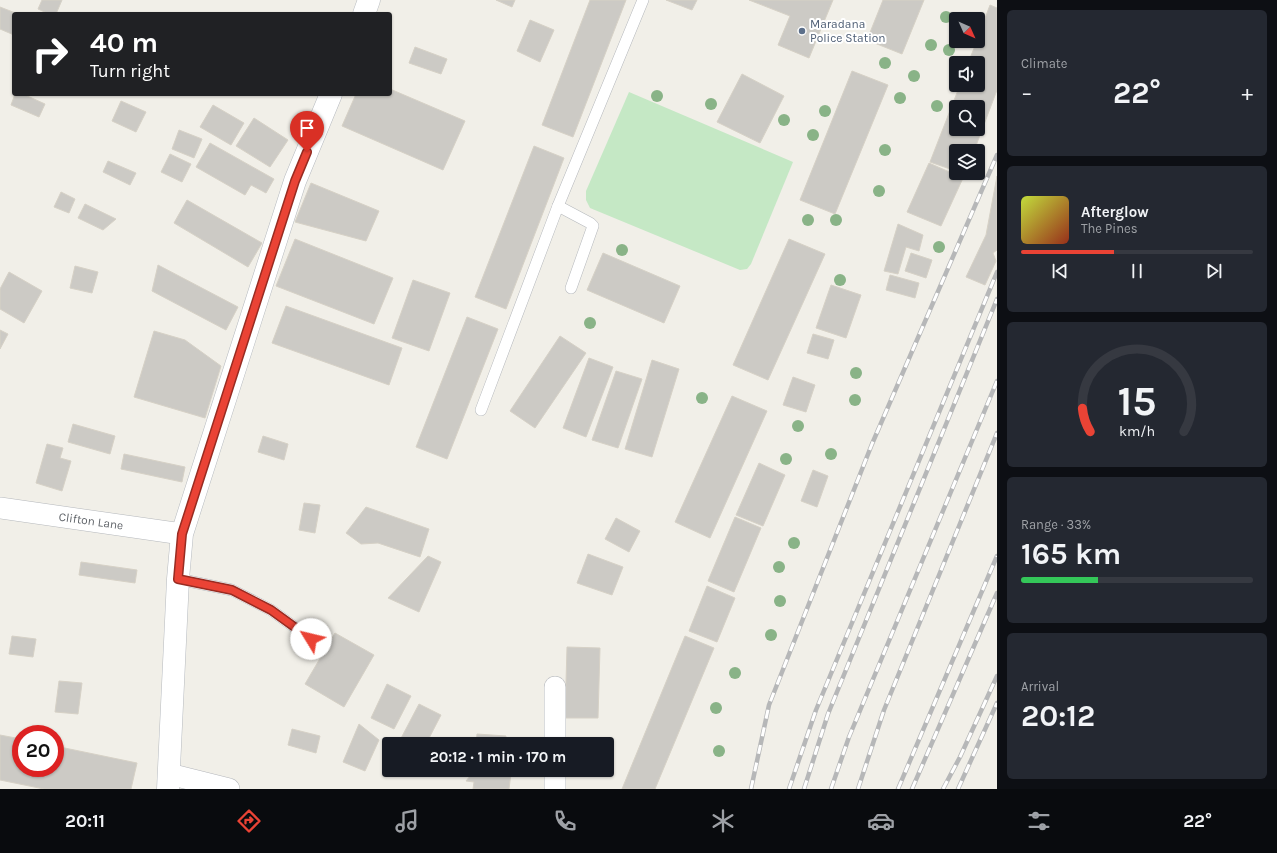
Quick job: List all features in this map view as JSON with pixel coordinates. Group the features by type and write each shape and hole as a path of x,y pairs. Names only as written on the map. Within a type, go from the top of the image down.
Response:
{"main road":[{"path":"365,12 369,0"},
{"path":"168,781 178,579 182,534 295,181 330,96"}],"street":[{"name":"Clifton Lane","path":"0,508 182,534"},
{"path":"555,687 555,737"},
{"path":"555,777 555,789"},
{"path":"168,781 229,789"}],"lane":[{"path":"481,410 558,206 643,0"},
{"path":"558,206 593,226 570,288"},
{"path":"178,579 232,590 271,610 311,639"}],"green space":[{"path":"629,92 793,162 751,264 747,269 740,270 590,208 586,200 586,191"}],"building":[{"path":"42,0 62,0 57,12 45,12 38,9"},
{"path":"496,0 515,0 512,7"},
{"path":"590,0 626,0 573,137 542,125"},
{"path":"666,0 697,0 692,10"},
{"name":"Maradana Police Station","path":"749,0 833,0 809,58 778,45 790,16"},
{"path":"883,0 924,0 902,54 867,40"},
{"path":"990,5 997,8 997,90 985,122 985,100 954,100 957,92 985,92 985,56 971,56 974,48 985,48 985,18"},
{"path":"0,7 13,12 12,34 0,29"},
{"path":"530,20 554,30 540,62 517,51"},
{"path":"415,47 447,59 441,74 409,63"},
{"path":"852,71 888,85 835,214 800,200"},
{"path":"742,74 784,96 760,143 717,122"},
{"path":"392,90 465,121 443,170 342,126 355,96 392,96"},
{"path":"14,96 27,96 45,104 39,117 11,105"},
{"path":"121,101 146,112 136,132 112,121"},
{"path":"213,105 244,123 231,145 200,127"},
{"path":"949,113 949,136 980,136 977,144 949,144 949,169 930,162"},
{"path":"254,118 288,140 270,167 236,146"},
{"path":"179,130 202,139 194,158 172,149"},
{"path":"210,143 274,179 266,193 251,185 245,195 196,167"},
{"path":"534,146 564,158 506,309 475,297"},
{"path":"170,154 191,164 182,182 161,172"},
{"path":"108,161 136,173 130,185 103,172"},
{"path":"929,163 949,172 949,180 962,180 941,226 907,212"},
{"path":"997,176 997,250 993,253 996,261 985,285 966,277 986,235"},
{"path":"311,183 379,211 366,241 295,222"},
{"path":"61,192 75,199 69,213 54,207"},
{"path":"187,200 262,243 248,267 174,223"},
{"path":"85,204 116,219 103,230 78,218"},
{"path":"898,224 923,235 919,251 906,247 898,274 884,271"},
{"path":"295,239 393,278 374,324 276,286"},
{"path":"789,239 825,254 768,380 733,365"},
{"path":"603,253 680,286 664,323 587,290"},
{"path":"911,253 932,260 926,278 905,271"},
{"path":"158,265 238,307 226,330 152,291"},
{"path":"75,266 98,272 92,293 70,288"},
{"path":"9,272 42,291 24,323 0,309 0,289"},
{"path":"890,275 919,283 915,298 886,290"},
{"path":"413,280 450,293 429,351 392,338"},
{"path":"831,285 861,295 846,338 816,328"},
{"path":"286,306 402,348 389,385 272,343"},
{"path":"467,317 498,329 447,459 416,447"},
{"path":"0,330 8,334 0,349"},
{"path":"154,331 185,340 221,366 205,418 134,397"},
{"path":"813,334 834,340 828,359 807,353"},
{"path":"560,336 586,353 535,428 510,411"},
{"path":"589,358 613,367 586,437 563,428"},
{"path":"652,360 679,369 652,457 625,449"},
{"path":"616,371 642,379 618,448 592,440"},
{"path":"793,377 815,385 806,412 783,405"},
{"path":"732,396 767,411 710,538 675,522"},
{"path":"73,424 115,436 110,454 68,442"},
{"path":"263,436 288,444 284,460 258,452"},
{"path":"47,444 63,448 60,458 71,461 62,491 36,483"},
{"path":"124,454 185,467 182,482 121,469"},
{"path":"759,463 785,475 763,526 736,515"},
{"path":"813,470 828,476 817,507 801,501"},
{"path":"304,503 320,505 315,533 299,530"},
{"path":"366,507 429,529 420,557 378,543 361,544 346,533"},
{"path":"735,517 761,528 734,592 708,581"},
{"path":"616,518 640,531 629,552 605,539"},
{"path":"588,554 623,567 612,595 577,583"},
{"path":"428,556 441,562 419,612 388,598"},
{"path":"81,562 137,570 135,583 79,575"},
{"path":"707,586 735,598 717,642 689,631"},
{"path":"335,633 374,655 344,707 305,684"},
{"path":"12,636 36,639 33,657 9,654"},
{"path":"685,636 714,648 655,789 622,789"},
{"path":"567,647 600,648 598,718 565,718"},
{"path":"59,681 82,683 78,714 55,712"},
{"path":"387,684 411,696 394,729 371,718"},
{"path":"419,704 441,715 430,737 402,737"},
{"path":"359,724 379,740 365,771 343,762"},
{"path":"292,729 320,736 316,753 288,745"},
{"path":"477,734 506,736 506,737 477,737"},
{"path":"0,735 12,737 12,777 64,777 64,748 137,763 131,789 44,789 0,780"},
{"path":"469,777 510,777 509,789 473,789 474,782 466,781"}],"railway":[{"path":"751,789 769,705 872,444 997,155"},
{"path":"789,789 816,710 997,272"},
{"path":"804,789 828,714 997,299"},
{"path":"831,789 849,737 997,381"},
{"path":"858,789 884,710 997,433"},
{"path":"898,789 997,556"},
{"path":"912,789 997,593"},
{"path":"943,789 960,757 997,676"},
{"path":"958,789 997,703"}],"place":[{"name":"Maradana Police Station","path":"802,31"}],"route":[{"path":"307,152 295,181 182,534 178,579 232,590 271,610 311,639"}]}
